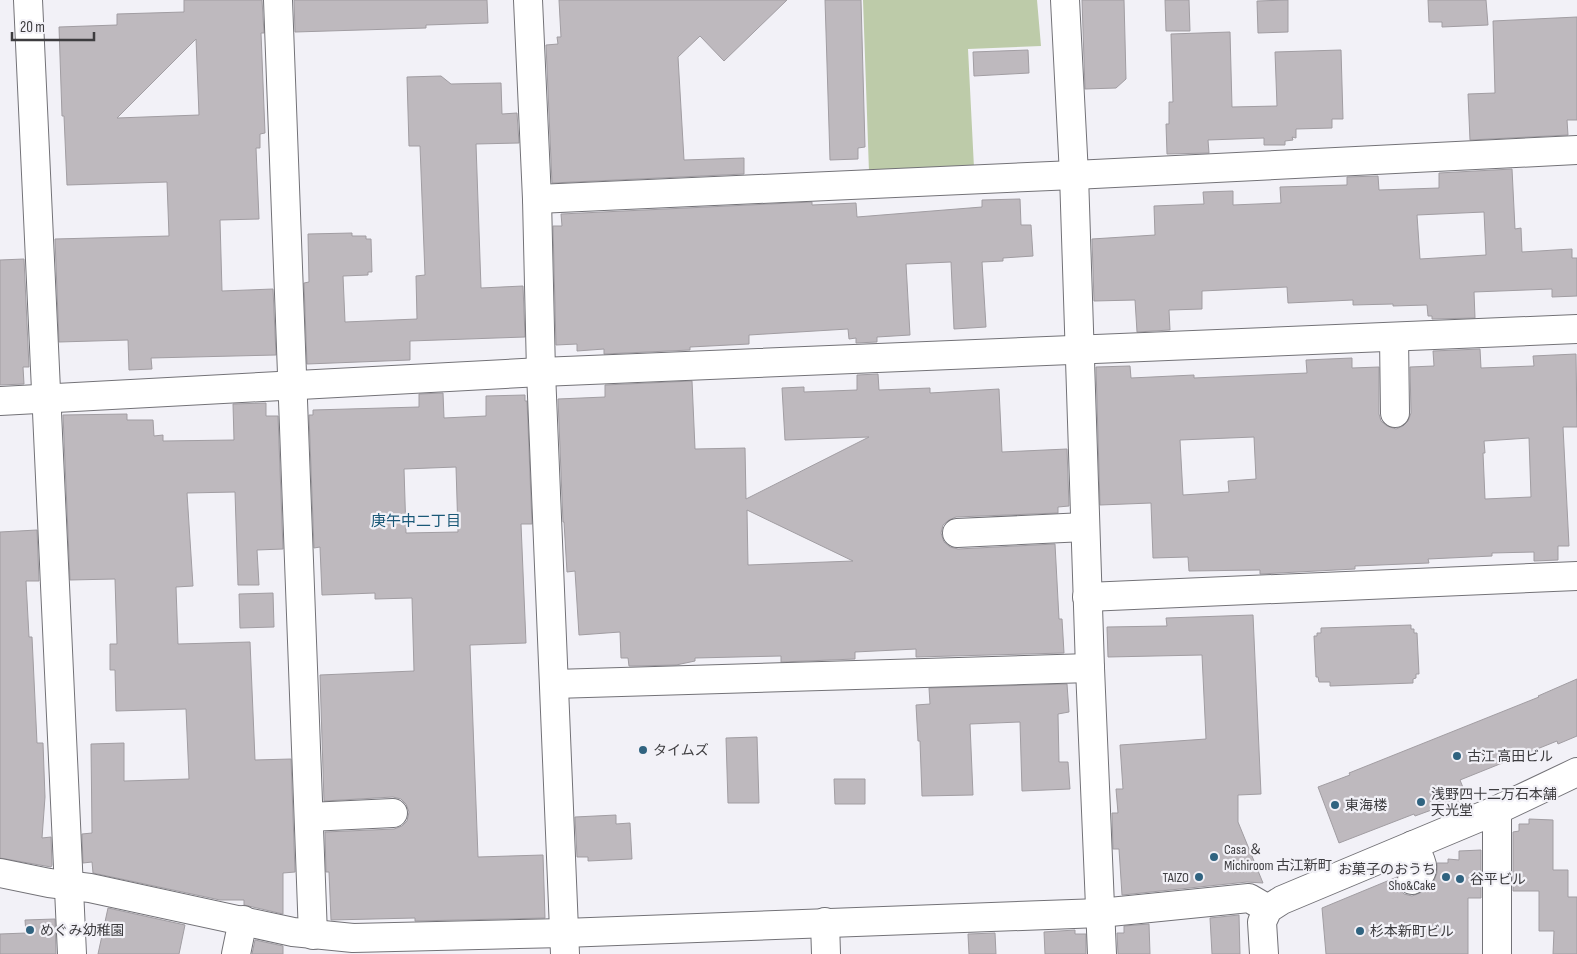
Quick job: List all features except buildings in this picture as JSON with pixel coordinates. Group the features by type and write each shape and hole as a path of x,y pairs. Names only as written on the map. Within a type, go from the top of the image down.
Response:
{"street":[{"path":"28,0 72,954"},
{"path":"278,0 313,935"},
{"path":"528,0 537,199 541,372 565,943"},
{"path":"1065,0 1074,175 1090,668 1102,954"},
{"path":"537,199 1577,150"},
{"path":"0,401 541,372 1577,329"},
{"path":"1394,337 1395,413"},
{"path":"957,533 1085,527"},
{"path":"1088,597 1577,576"},
{"path":"554,684 1090,668"},
{"path":"1264,954 1262,922 1268,909 1282,900 1497,810 1577,772"},
{"path":"1497,810 1497,954"},
{"path":"309,817 393,813"},
{"path":"1412,880 1422,872 1423,867 1413,845"},
{"path":"0,873 68,886 90,888 313,935 353,946 565,943 825,922 1100,912 1249,898 1268,909"},
{"path":"236,954 243,920"},
{"path":"825,922 826,954"}],"green space":[{"path":"863,0 1037,0 1041,46 968,49 974,168 869,172"}],"place":[{"name":"タイムズ","path":"643,750"},
{"name":"古江 高田ビル","path":"1457,756"},
{"name":"浅野四十二万石本舗 天光堂","path":"1421,802"},
{"name":"東海楼","path":"1335,805"},
{"name":"Casa ＆ Michiroom 古江新町","path":"1214,857"},
{"name":"TAIZO","path":"1199,877"},
{"name":"お菓子のおうち Sho&Cake","path":"1446,877"},
{"name":"谷平ビル","path":"1460,879"},
{"name":"めぐみ幼稚園","path":"30,930"},
{"name":"杉本新町ビル","path":"1360,931"}],"district":[{"name":"庚午中二丁目","path":"416,521"}]}
